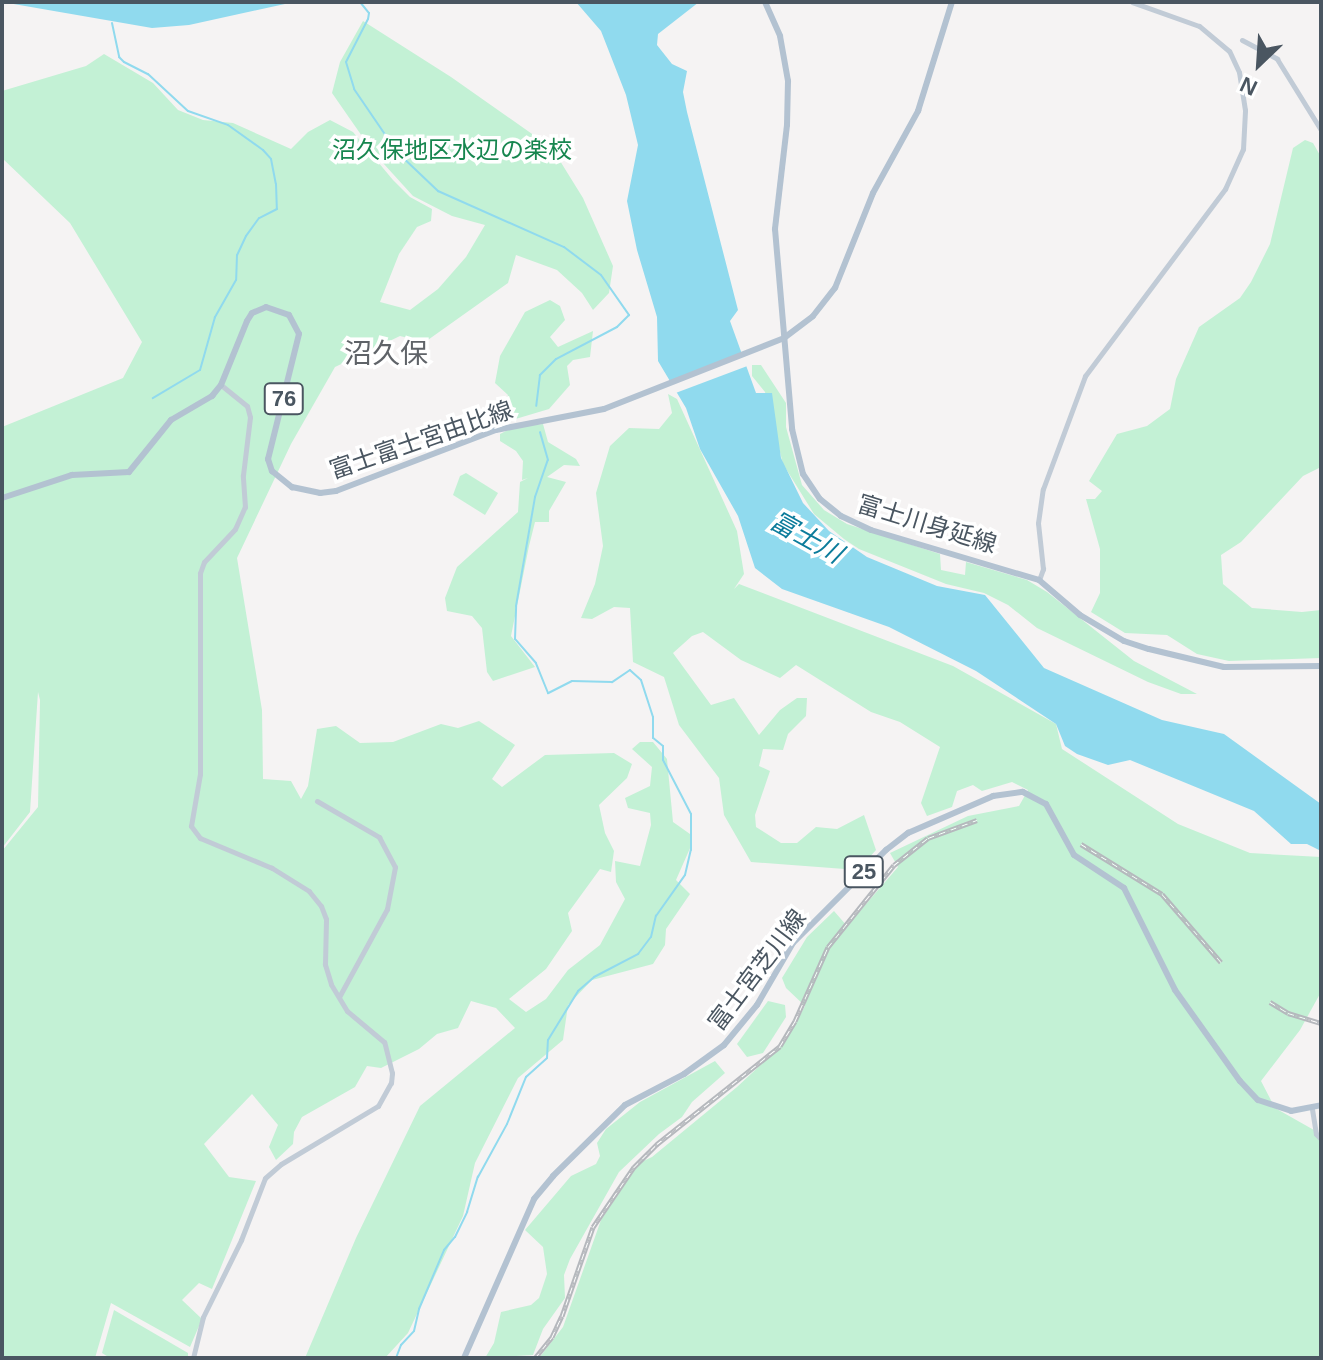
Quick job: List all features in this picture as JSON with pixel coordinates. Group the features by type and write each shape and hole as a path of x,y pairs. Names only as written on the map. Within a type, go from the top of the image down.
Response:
{"main road":[{"name":"富士川身延線","path":"765,2 780,36 788,81 787,125 775,229 795,449 811,487 830,508 871,530 1039,580 1093,624 1149,649 1224,667 1321,666"},
{"name":"富士富士宮由比線","path":"2,498 72,475 114,476 129,472 171,420 212,396 221,385 252,313 266,307 289,315 299,334 296,358 268,446 268,459 272,471 292,487 320,493 336,491 496,430 540,419 583,415 644,395 784,338 813,316 835,288 873,193 918,111 952,2"},
{"name":"富士宮芝川線","path":"464,1358 534,1199 553,1176 625,1105 684,1074 724,1045 757,1005 793,943 886,850 908,833 993,796 1023,792 1046,804 1074,855 1114,881 1131,898 1175,990 1240,1081 1258,1100 1275,1108 1312,1109 1321,1105"}],"street":[{"path":"1039,580 1043,569 1039,541 1040,502 1085,376 1225,189 1243,149 1245,110 1239,72 1229,51 1199,26 1132,2"},
{"path":"1242,40 1277,59 1321,130"},
{"path":"193,1358 203,1317 241,1240 265,1178 281,1164 378,1106 391,1083 390,1057 384,1042 347,1011 339,997 325,964 326,919 309,891 254,858 200,838 191,826 200,774 200,573 204,562 235,529 245,507 243,475 250,417 247,406 221,385"},
{"path":"317,801 379,837 395,867 387,909 339,997"},
{"path":"1312,1109 1316,1134 1321,1139"}],"green space":[{"name":"沼久保地区水辺の楽校","path":"363,21 451,77 552,148 583,198 613,266 609,293 593,310 582,293 557,270 516,255 508,283 425,342 400,336 335,367 291,444 237,558 262,710 263,779 291,781 301,799 308,786 317,729 336,726 360,743 393,742 441,724 458,728 479,721 515,745 492,779 502,787 545,755 614,753 632,764 627,778 599,805 605,833 614,851 611,872 600,869 568,913 572,931 546,969 509,999 526,1012 546,999 568,970 600,945 625,899 616,882 615,861 640,866 651,825 650,813 628,808 625,798 650,786 652,767 632,749 640,742 653,742 667,759 673,822 690,834 691,846 676,880 690,894 666,929 665,945 653,964 592,980 568,1005 563,1040 518,1078 475,1163 463,1216 408,1333 385,1358 305,1358 356,1238 420,1106 515,1028 496,1008 471,1001 458,1028 437,1034 419,1049 381,1068 367,1066 355,1087 302,1117 294,1132 293,1144 276,1160 269,1147 278,1125 252,1094 204,1144 229,1177 256,1181 212,1289 199,1283 182,1300 202,1319 190,1347 111,1303 95,1358 2,1358 2,851 38,807 40,700 38,692 30,812 2,848 2,427 123,378 142,342 70,223 2,158 2,91 86,66 104,54 153,83 178,110 203,120 233,123 291,149 308,132 330,120 353,132 410,197 432,209 431,221 417,227 399,254 380,302 410,310 438,289 466,257 485,225 452,216 413,196 373,152 332,93 340,62"},
{"path":"1305,140 1313,143 1321,157 1321,467 1303,476 1241,542 1221,555 1223,584 1252,608 1302,612 1321,610 1321,658 1229,661 1197,654 1167,635 1125,633 1091,612 1100,593 1100,549 1086,499 1095,499 1102,491 1089,481 1117,434 1147,426 1170,409 1176,379 1199,327 1240,298 1251,282 1270,244 1293,148"},
{"path":"550,300 560,306 565,320 550,337 558,347 593,331 590,357 573,360 567,366 570,385 549,409 499,424 508,395 495,383 500,356 525,312"},
{"path":"752,365 761,365 786,403 786,427 802,485 824,510 847,524 940,554 941,570 965,575 966,562 1027,580 1047,592 1134,661 1197,694 1181,694 1148,682 1037,628 1008,605 984,593 946,584 859,549 844,539 814,514 783,464 765,392 752,376"},
{"path":"668,394 677,399 737,531 744,574 734,589 739,584 953,666 1056,724 1062,749 1178,824 1250,853 1321,857 1321,992 1300,1030 1261,1081 1275,1108 1321,1134 1321,1358 539,1358 563,1327 601,1220 639,1163 652,1157 737,1087 785,1042 805,1006 786,988 782,978 807,937 834,911 847,926 898,867 890,853 968,816 1019,806 1028,790 1012,782 982,791 973,785 957,791 952,807 927,816 921,803 940,747 900,722 871,712 796,665 780,678 741,660 703,632 692,636 673,653 711,705 734,698 759,735 780,710 797,698 807,698 806,716 788,734 783,750 763,749 759,766 770,771 755,815 756,827 781,843 797,843 816,827 837,829 864,815 876,850 858,870 751,862 724,815 719,778 679,725 664,677 633,662 630,608 614,607 592,619 581,618 595,584 603,546 596,493 610,446 629,428 659,429 672,413"},
{"path":"543,424 548,442 576,459 580,466 564,465 547,477 566,482 549,511 549,522 535,522 529,546 511,636 535,667 493,681 487,672 482,628 472,616 447,611 445,598 457,567 518,512 520,482 528,478 522,480 523,461 516,451 500,441 500,434 514,427"},
{"path":"466,473 498,493 485,515 453,495 460,476"},
{"path":"768,1001 785,1005 786,1017 763,1053 747,1057 737,1044"},
{"path":"715,1061 725,1073 692,1102 682,1117 619,1172 570,1259 564,1275 565,1298 543,1329 533,1355 485,1358 494,1343 501,1312 531,1305 539,1298 547,1274 543,1247 525,1230 571,1176 596,1164 600,1156 597,1143 606,1129 640,1102"},
{"path":"114,1310 188,1353 188,1358 110,1358 102,1353"}],"water":[{"path":"2,2 294,2 189,25 152,28"},
{"name":"富士川","path":"576,2 699,2 658,34 657,45 672,64 687,71 683,92 687,112 738,310 730,321 756,393 772,393 781,458 803,503 829,531 867,557 937,586 985,595 1044,668 1162,720 1224,734 1321,804 1321,851 1307,844 1291,844 1254,811 1130,760 1108,765 1077,754 1065,746 1056,724 976,671 889,627 782,589 755,568 738,516 700,449 686,408 658,361 657,317 637,250 627,201 638,145 626,95 601,31"}],"pier":[{"path":"746,354 750,365 673,394 668,386"}],"waterway":[{"path":"360,2 369,13 368,19 346,62 354,89 397,152 438,191 564,247 601,275 629,315 617,327 556,359 540,375 536,406"},
{"path":"112,23 119,57 124,62 148,74 188,111 228,125 263,150 271,159 276,184 277,209 259,218 246,236 237,255 236,280 215,317 200,370 153,398"},
{"path":"396,1358 401,1345 414,1331 419,1309 444,1250 455,1237 467,1212 478,1177 507,1124 526,1077 547,1058 548,1040 578,991 594,977 638,954 651,937 656,916 685,875 691,850 691,814 663,760 663,746 653,738 653,717 641,680 630,670 612,682 572,681 548,693 536,663 515,639 516,606 535,497 548,460 540,432"}],"railway":[{"path":"535,1358 552,1337 562,1316 593,1227 634,1167 657,1144 780,1046 795,1021 828,947 894,865 928,838 977,820"},
{"path":"1081,844 1162,894 1221,962"},
{"path":"1270,1002 1288,1013 1321,1023"}],"district":[{"name":"沼久保","path":"386,354"}]}
